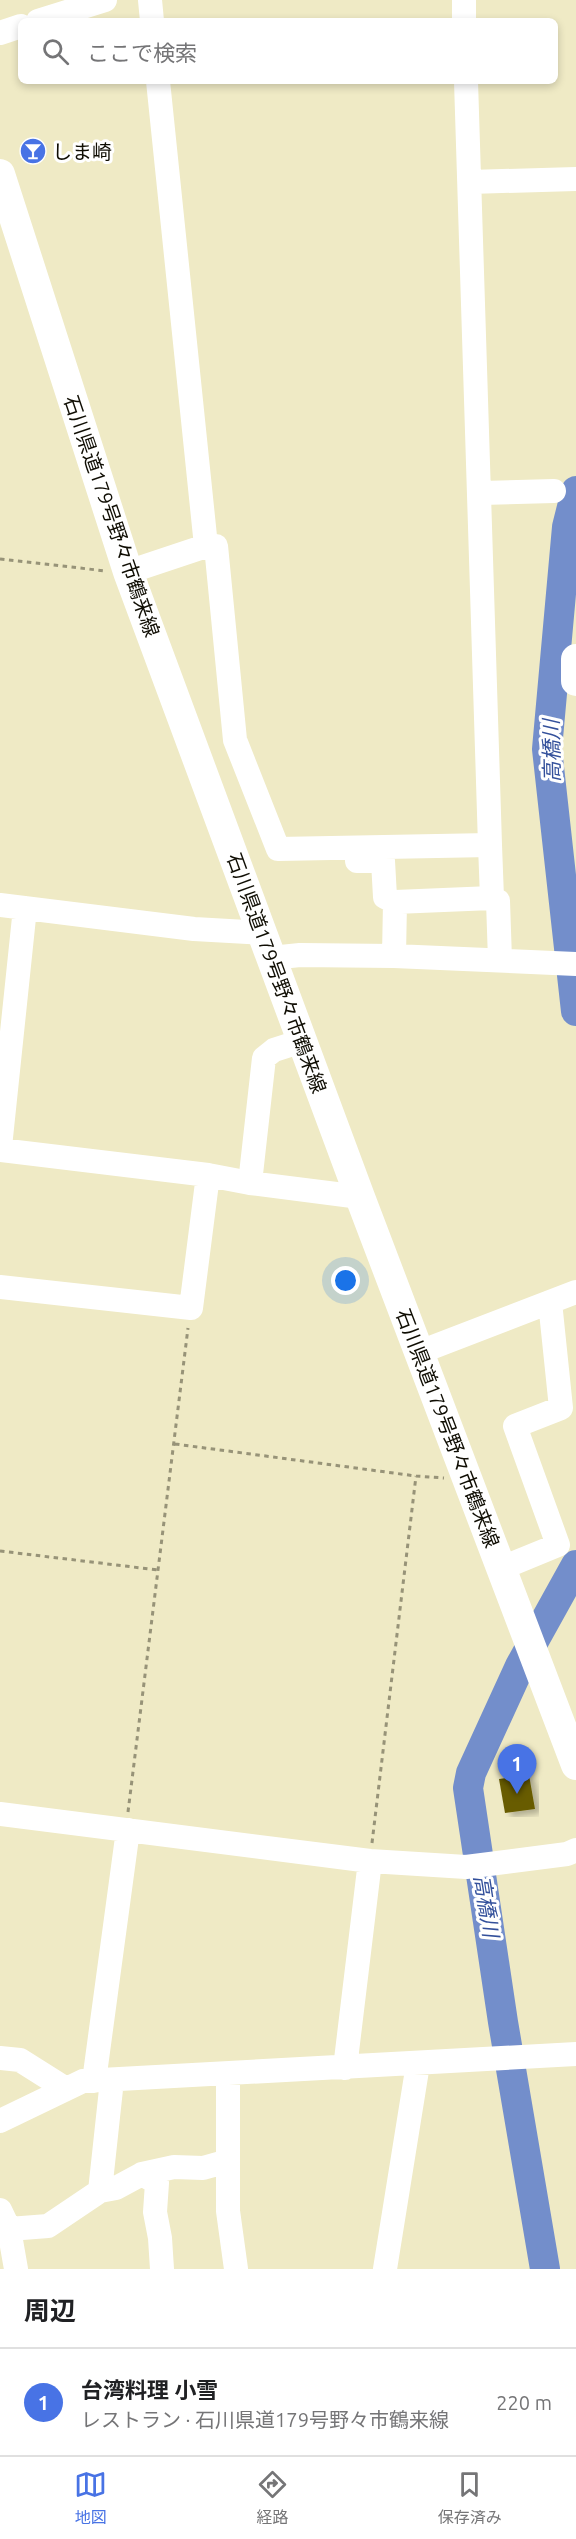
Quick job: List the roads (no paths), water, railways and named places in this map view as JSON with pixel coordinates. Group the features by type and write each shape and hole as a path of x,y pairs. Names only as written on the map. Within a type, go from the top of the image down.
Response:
{"main road":[{"name":"石川県道179号野々市鶴来線","path":"0,174 128,573 360,1197 576,1765"},
{"path":"576,659 576,681"}],"street":[{"path":"48,18 105,0"},
{"path":"150,0 152,18"},
{"path":"464,0 464,18"},
{"path":"0,33 18,27"},
{"path":"158,84 206,546"},
{"path":"466,84 481,493 492,898"},
{"path":"470,182 576,179"},
{"path":"481,493 554,491"},
{"path":"128,573 206,546 216,546 235,740 278,849 490,845"},
{"path":"300,861 383,861 385,897 395,902 492,898 498,902 500,960"},
{"path":"394,956 395,902"},
{"path":"0,905 194,929 267,945 300,955 394,956 570,964"},
{"path":"25,908 9,987 0,1148 360,1197"},
{"path":"250,1183 264,1058 274,1050 303,1041"},
{"path":"0,1287 191,1308 208,1175"},
{"path":"420,1352 576,1292"},
{"path":"502,1568 558,1545 514,1426 561,1408 550,1302"},
{"path":"0,1814 370,1861 478,1865 567,1854 576,1850"},
{"path":"100,2191 103,2080 127,1830"},
{"path":"345,2068 370,1861"},
{"path":"0,2121 83,2081 576,2054"},
{"path":"0,2058 20,2060 66,2089"},
{"path":"386,2269 418,2064"},
{"path":"228,2074 228,2211 236,2269"},
{"path":"16,2269 5,2219 48,2226 100,2191 116,2188 142,2175 174,2167 203,2168 228,2162"},
{"path":"142,2175 157,2183 155,2212 162,2269"}],"waterway":[{"name":"高橋川","path":"576,491 567,527 547,749 576,1011"},
{"name":"高橋川","path":"545,2269 503,2022 468,1788 471,1773 520,1666 576,1565"}],"place":[{"name":"しま崎","path":"33,151"},
{"name":"台湾料理 小雪","path":"517,1794"}]}
